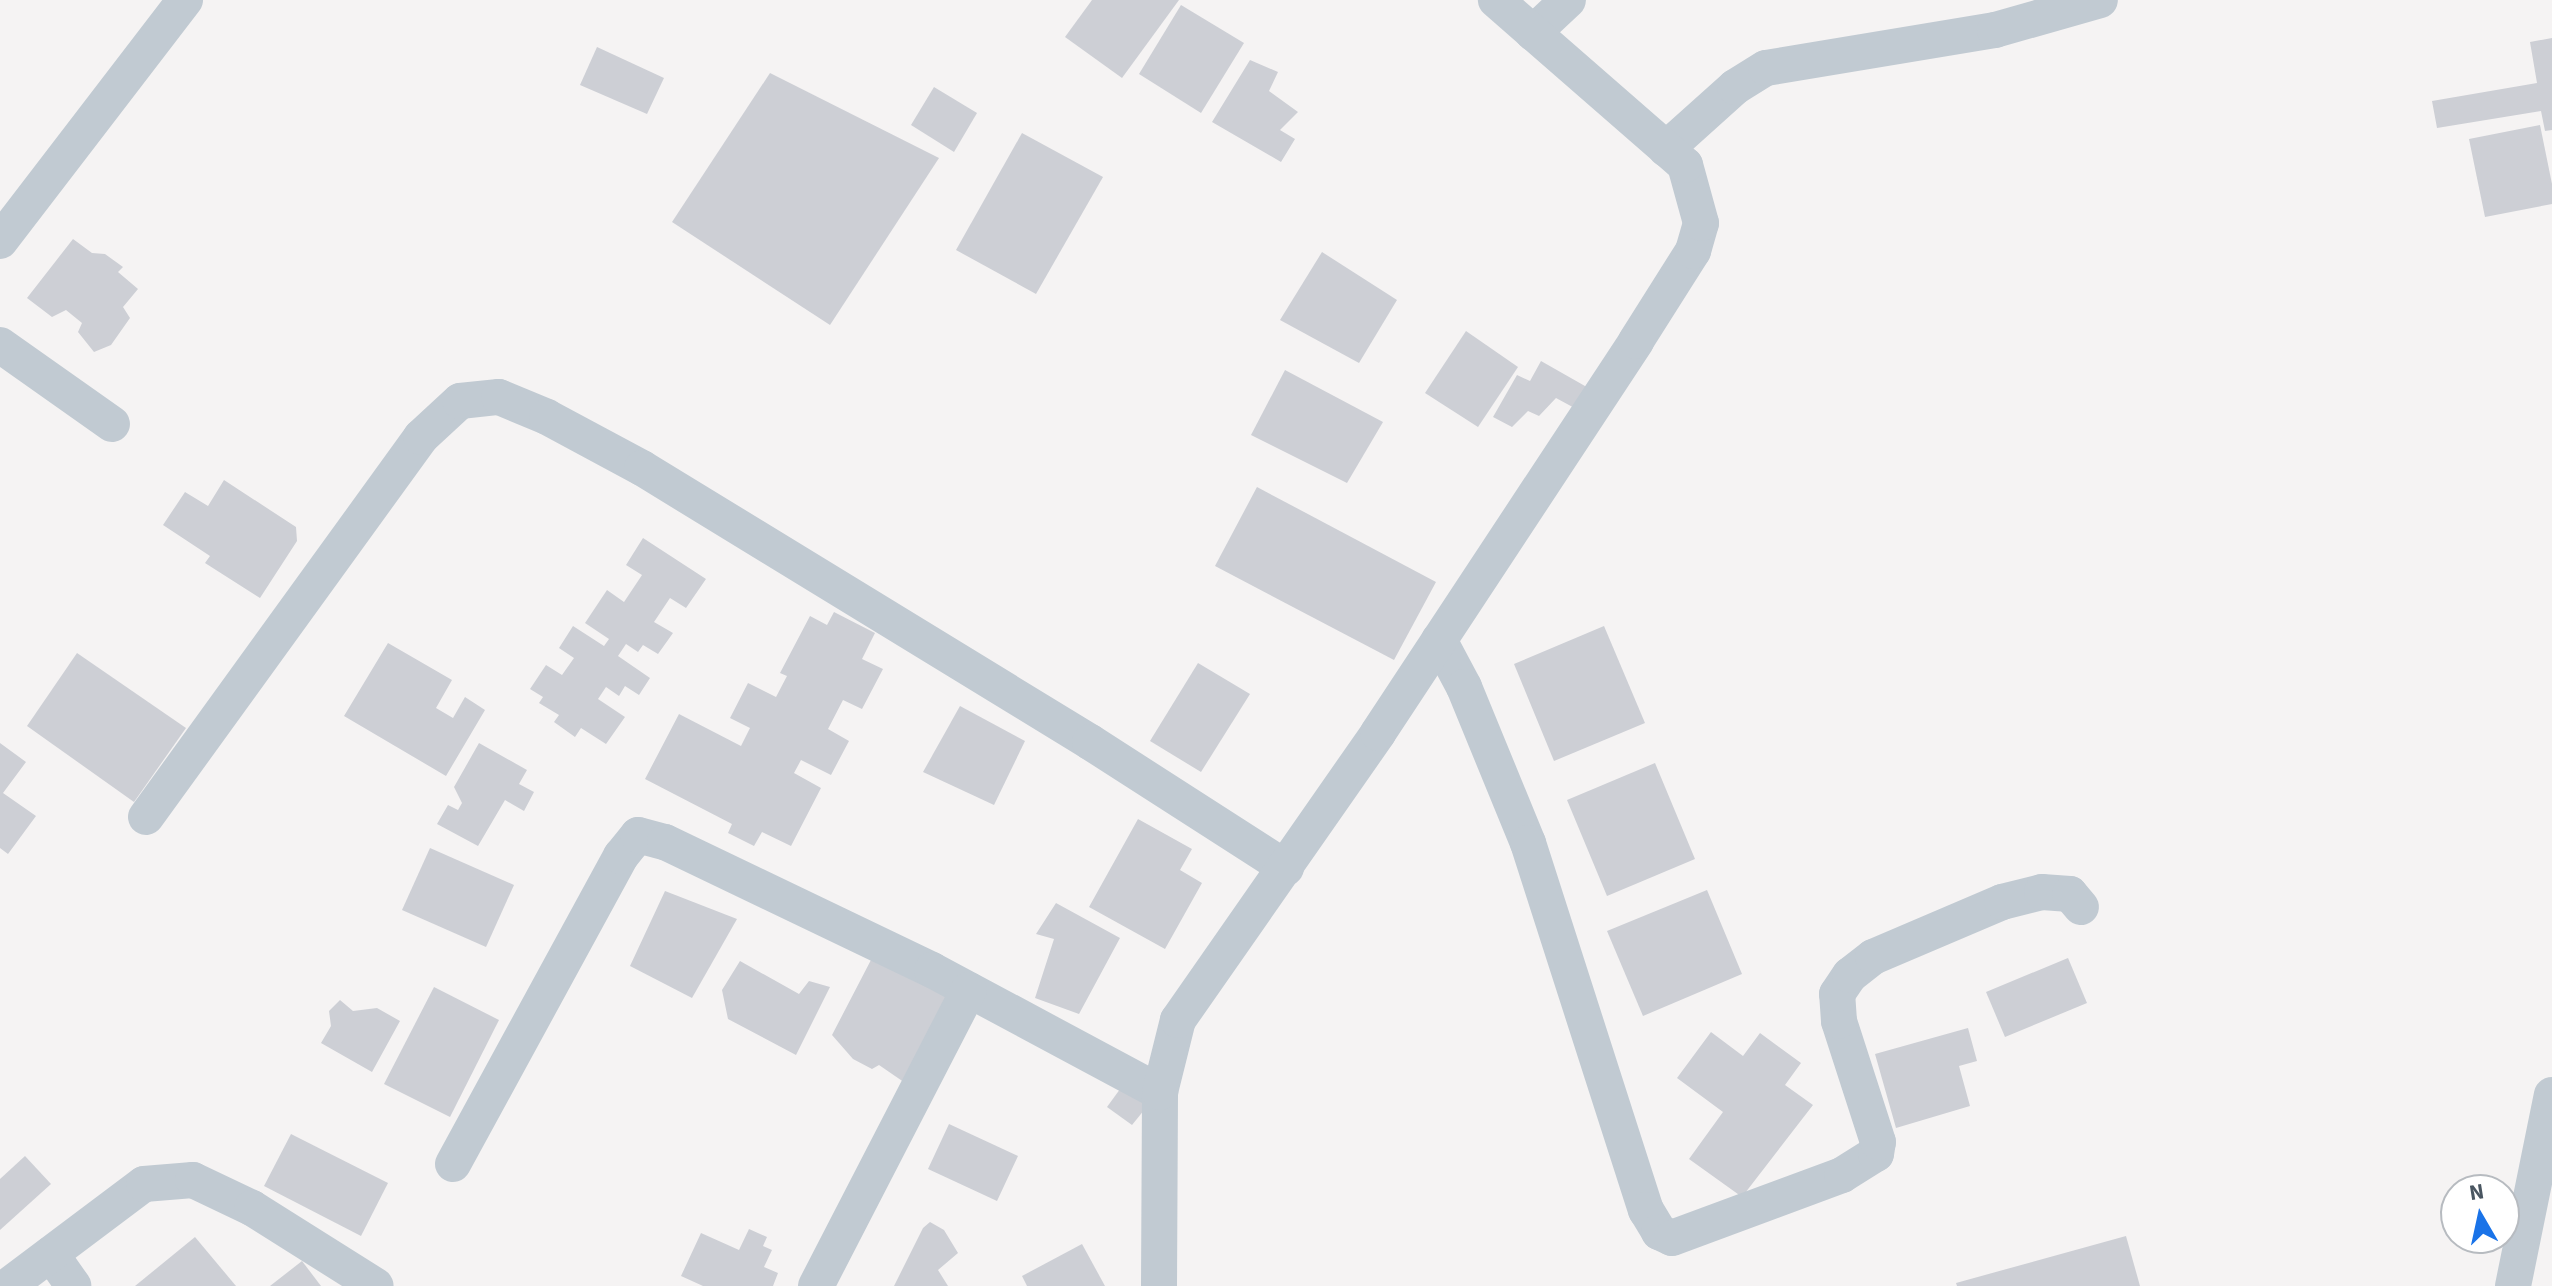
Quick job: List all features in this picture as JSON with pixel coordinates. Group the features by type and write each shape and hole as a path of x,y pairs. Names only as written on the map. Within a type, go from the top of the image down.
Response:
{"street":[{"path":"0,241 185,0"},
{"path":"1159,1286 1160,1092 1178,1020 1211,968 1286,868 1439,640 1693,251 1701,223 1694,188 1685,165 1496,0"},
{"path":"1533,33 1568,0"},
{"path":"1666,149 1735,87 1766,68 1995,30 2100,0"},
{"path":"0,345 112,424"},
{"path":"146,817 421,437 460,401 499,397 547,417 642,468 1090,742 1286,868"},
{"path":"1439,640 1464,687 1528,843 1651,1224 1672,1238 1842,1175 1876,1154 1878,1142 1839,1021 1837,994 1850,975 1873,957 2002,902 2042,892 2070,894 2081,907"},
{"path":"453,1164 621,856 638,835 651,836 679,848 969,990 1160,1092"},
{"path":"816,1286 969,990"},
{"path":"2513,1286 2552,1095"},
{"path":"8,1286 144,1184 193,1180 252,1208 376,1286"},
{"path":"51,1254 73,1286"}],"building":[{"path":"1092,0 1179,0 1122,78 1065,37"},
{"path":"1181,5 1244,43 1201,113 1139,74"},
{"path":"2552,38 2552,130 2545,131 2541,111 2437,128 2432,101 2537,83 2530,42"},
{"path":"597,47 664,78 647,114 580,85"},
{"path":"1250,60 1278,72 1269,91 1298,112 1280,130 1295,139 1281,162 1212,122"},
{"path":"770,73 939,158 830,325 672,222"},
{"path":"934,87 977,113 954,152 911,125"},
{"path":"2540,125 2552,184 2552,204 2485,217 2469,139"},
{"path":"1022,133 1103,177 1036,294 956,250"},
{"path":"73,239 92,253 105,254 123,267 118,272 138,289 123,307 130,318 111,345 94,352 78,332 82,323 66,310 52,317 27,298"},
{"path":"1322,252 1397,300 1359,363 1280,320"},
{"path":"1466,331 1518,367 1478,427 1425,393"},
{"path":"1541,361 1592,390 1580,411 1556,398 1539,416 1528,411 1512,427 1493,417 1517,375 1530,381"},
{"path":"1285,370 1383,422 1347,483 1251,435"},
{"path":"224,480 296,527 297,541 260,598 205,563 210,556 163,525 185,492 208,506"},
{"path":"1257,487 1436,582 1394,660 1215,566"},
{"path":"643,538 706,579 686,608 670,598 654,622 673,633 658,654 643,645 638,652 626,644 618,656 650,678 639,695 625,686 619,696 606,687 598,699 625,717 606,744 581,728 575,737 554,722 559,715 539,703 543,697 530,689 546,665 562,675 574,658 559,648 573,626 604,646 609,639 585,623 607,590 624,602 642,575 626,565"},
{"path":"834,612 875,633 862,659 883,669 862,709 843,700 828,729 849,741 831,775 801,760 794,773 821,788 791,846 762,832 754,846 728,833 732,824 645,779 679,714 741,746 750,728 730,718 748,683 776,697 787,676 780,673 810,616 827,625"},
{"path":"1604,626 1645,723 1554,761 1514,664"},
{"path":"388,643 452,680 436,708 453,718 465,697 485,710 446,776 344,716"},
{"path":"77,653 186,728 134,802 27,726"},
{"path":"1198,663 1250,694 1201,772 1150,741"},
{"path":"960,706 1025,741 994,805 923,772"},
{"path":"0,743 26,762 3,793 36,816 8,854 0,848"},
{"path":"479,743 527,770 519,784 534,792 524,811 505,800 478,846 437,824 448,805 458,810 462,803 454,787"},
{"path":"1655,763 1695,859 1607,896 1567,800"},
{"path":"1138,819 1192,849 1180,870 1202,883 1165,949 1089,907"},
{"path":"430,848 514,885 486,947 402,910"},
{"path":"1707,890 1742,974 1643,1016 1607,931"},
{"path":"665,891 737,919 692,998 630,966"},
{"path":"1056,903 1120,938 1079,1014 1035,998 1054,939 1036,934"},
{"path":"872,958 955,999 911,1087 879,1065 872,1069 853,1059 832,1035"},
{"path":"2068,958 2087,1003 2005,1037 1986,992"},
{"path":"740,961 799,994 809,981 830,987 796,1055 728,1019 722,990"},
{"path":"434,987 499,1020 450,1117 384,1084"},
{"path":"340,1000 353,1011 377,1008 400,1021 372,1072 321,1043 331,1026 329,1011"},
{"path":"1968,1028 1977,1061 1959,1066 1970,1106 1896,1128 1875,1054"},
{"path":"1711,1032 1743,1056 1760,1033 1801,1063 1785,1085 1813,1105 1742,1197 1689,1159 1723,1112 1677,1078"},
{"path":"1123,1085 1149,1104 1132,1125 1107,1107"},
{"path":"949,1124 1018,1156 997,1201 928,1169"},
{"path":"291,1134 388,1183 361,1236 264,1186"},
{"path":"25,1156 51,1184 0,1230 0,1179"},
{"path":"930,1222 944,1230 958,1253 938,1270 948,1286 894,1286 923,1228"},
{"path":"749,1229 767,1237 763,1246 772,1250 764,1267 778,1273 773,1286 703,1286 681,1276 701,1233 739,1250"},
{"path":"2126,1236 2140,1286 1957,1286 1956,1283"},
{"path":"195,1237 236,1286 135,1286"},
{"path":"1082,1244 1105,1286 1027,1286 1022,1276"},
{"path":"302,1261 321,1286 270,1286"}]}
